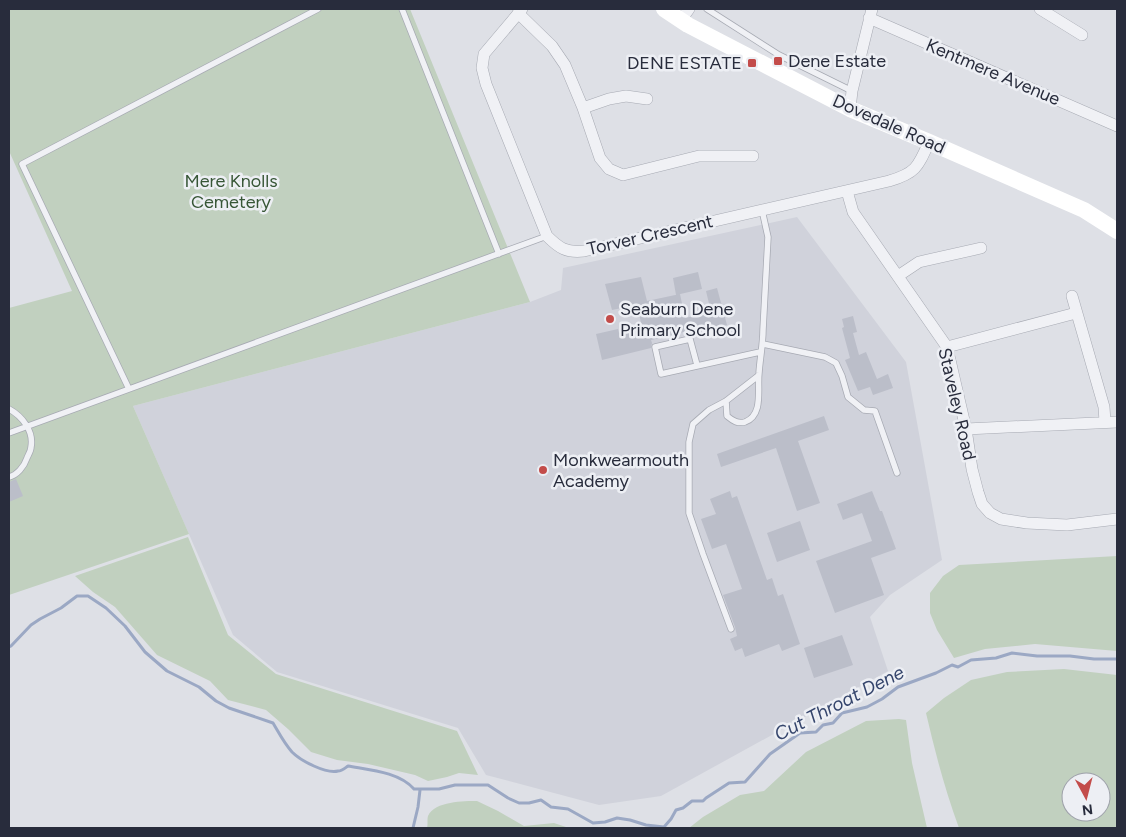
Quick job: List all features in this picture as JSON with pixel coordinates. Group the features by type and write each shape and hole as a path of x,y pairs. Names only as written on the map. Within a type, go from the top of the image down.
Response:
{"street":[{"name":"Dovedale Road","path":"664,9 685,14 688,25 850,109 1084,210 1117,231"},
{"path":"1040,9 1082,34"},
{"path":"547,236 486,84 482,68 484,54 520,11 552,46 565,65 583,108 600,158 609,169 623,175 699,156 753,156"},
{"path":"850,109 852,91 870,14"},
{"name":"Kentmere Avenue","path":"870,14 1117,126"},
{"path":"583,108 608,99 626,96 647,99"},
{"name":"Torver Crescent","path":"547,236 564,250 584,251 900,178 913,171 920,163 930,142"},
{"name":"Staveley Road","path":"847,191 853,212 948,347 966,429 972,469 982,504 990,513 1001,519 1026,523 1067,525 1117,519"},
{"path":"898,276 919,262 981,248"},
{"path":"1072,296 1104,407 1105,422"},
{"path":"948,347 1076,313"},
{"path":"966,429 1117,422"}],"lane":[{"path":"129,389 22,164 318,9"},
{"path":"402,9 499,254"},
{"path":"707,9 779,55 852,91"},
{"path":"726,401 728,416 733,421 741,423 755,415 759,399 758,376 760,352 763,344 768,237 762,210"},
{"path":"9,433 547,236"},
{"path":"697,366 690,339 655,347 661,374 697,366 760,352"},
{"path":"763,344 825,357 836,363 848,397 864,410 875,411 897,472"},
{"path":"731,628 689,513 688,442 693,424 709,410 726,401 758,376"},
{"path":"9,409 23,419 27,426 32,446 24,466 9,477"}],"shaded area":[{"name":"Monkwearmouth Academy","path":"797,217 906,362 942,560 890,595 870,617 888,671 661,796 599,805 486,775 458,728 277,672 233,635 133,406 530,302 561,290 563,268"}],"green space":[{"name":"Mere Knolls Cemetery","path":"9,9 410,9 530,302 133,406 189,534 9,595 9,308 72,291 9,151"},
{"path":"188,537 228,635 276,674 457,731 478,775 459,773 428,781 415,775 368,764 337,760 311,752 266,710 228,700 210,681 157,655 115,607 93,592 75,576"},
{"path":"1117,556 1117,651 1035,644 985,649 954,658 937,630 930,613 930,593 943,576 959,565"},
{"path":"1064,669 1117,675 1117,828 959,828 949,799 926,713 971,680 1007,672"},
{"path":"906,720 912,763 927,828 689,828 703,817 740,795 764,791 806,752 866,721"},
{"path":"477,801 524,826 554,823 569,828 427,828 428,816 437,807 450,803"}],"building":[{"path":"698,272 702,289 676,295 673,278"},
{"path":"641,277 647,301 680,294 685,318 711,312 706,291 717,288 727,325 692,333 692,330 651,340 651,348 602,360 596,334 618,329 619,333 642,327 637,305 612,310 605,284"},
{"path":"853,316 857,332 853,333 859,355 866,352 877,379 888,374 893,388 873,395 870,387 858,391 845,360 850,358 842,328 844,327 842,319"},
{"path":"824,416 829,430 798,441 820,503 797,511 776,448 721,467 717,454"},
{"path":"16,479 23,496 9,502 9,482"},
{"path":"730,491 732,498 737,496 767,580 772,578 778,596 783,594 800,644 782,651 779,644 745,657 742,648 735,651 730,639 737,636 723,595 742,589 726,544 712,549 701,519 716,514 710,499"},
{"path":"872,491 880,511 882,511 896,549 871,558 884,595 835,613 816,561 872,541 862,513 843,520 837,504"},
{"path":"800,521 810,550 777,562 767,533"},
{"path":"842,635 853,665 814,678 804,648"}],"waterway":[{"name":"Cut Throat Dene","path":"9,647 31,625 40,619 61,608 77,596 88,596 106,608 125,626 145,652 167,671 199,687 216,701 229,708 273,723 284,742 296,756 321,769 339,771 348,766 375,771 392,775 408,783 414,789 439,789 455,785 488,785 519,803 541,800 551,807 568,809 593,823 617,818 664,827 676,810 683,808 692,801 703,801 729,783 745,782 770,754 800,733 816,732 823,725 833,723 842,713 867,707 898,687 952,665 958,667 971,660 996,658 1012,653 1037,656 1117,659"},
{"path":"413,828 420,790"}],"place":[{"name":"Dene Estate","path":"778,61"},
{"name":"DENE ESTATE","path":"752,63"},
{"name":"Seaburn Dene Primary School","path":"610,319"},
{"name":"Monkwearmouth Academy","path":"543,470"}]}
